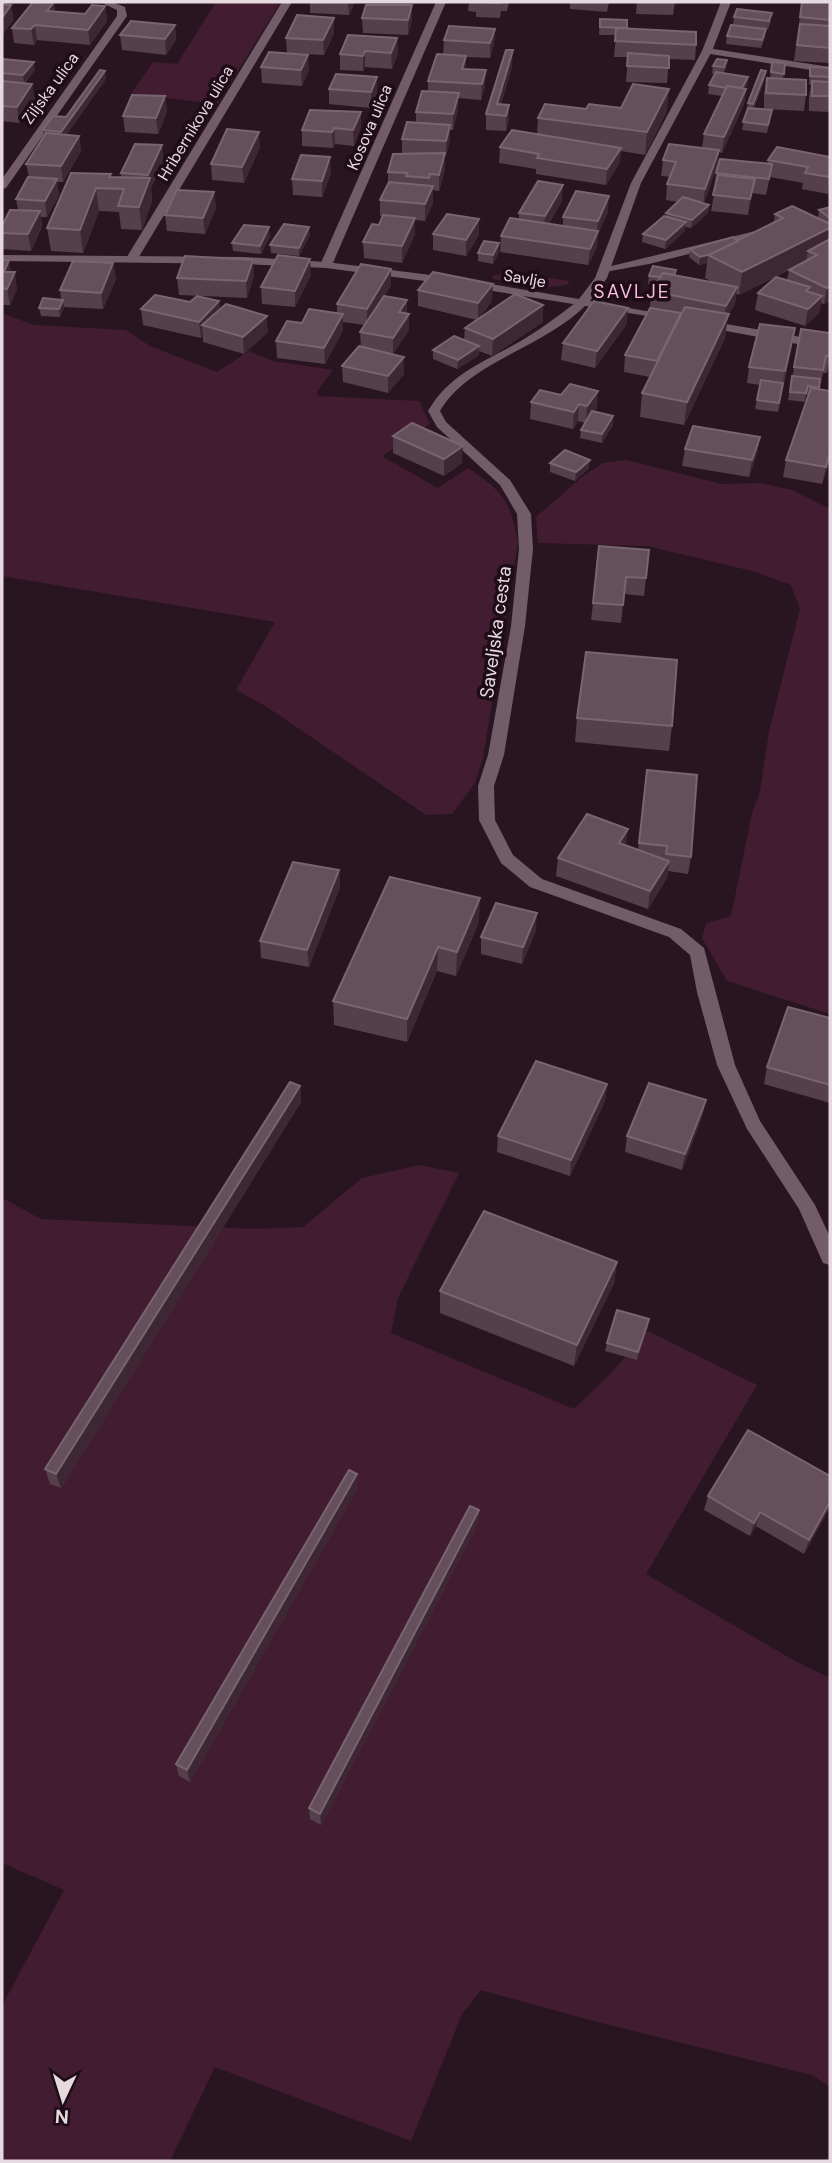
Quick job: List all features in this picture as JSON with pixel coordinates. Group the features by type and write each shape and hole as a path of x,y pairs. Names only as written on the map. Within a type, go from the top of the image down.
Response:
{"street":[{"name":"Ziljska ulica","path":"2,186 122,16 122,9 104,2"},
{"name":"Hribernikova ulica","path":"131,260 287,2"},
{"name":"Kosova ulica","path":"326,265 441,2"},
{"name":"Saveljska cesta","path":"726,2 707,51 636,183 596,288 582,303 527,343 456,381 442,394 434,411 441,424 505,483 524,514 526,549 518,626 496,755 486,786 487,820 507,859 536,883 676,933 698,952 705,992 726,1065 753,1124 806,1205 830,1256"},
{"path":"707,51 830,70"},
{"path":"604,269 649,261 781,228"},
{"name":"Savlje","path":"2,258 326,265 425,277 830,346"}],"shaded area":[{"path":"216,2 281,2 217,104 131,94 153,62 177,64"},
{"path":"512,273 569,281 568,285 546,287 492,279 494,275"},
{"path":"2,313 34,325 126,330 150,346 217,372 249,351 273,361 333,370 317,392 318,396 419,401 430,424 382,456 438,488 468,468 490,484 504,499 512,517 518,543 483,758 475,783 452,814 426,815 267,707 236,690 275,622 2,576"},
{"path":"627,460 721,484 761,483 792,490 830,509 830,1014 727,981 702,938 706,923 731,916 752,813 760,792 769,731 800,609 791,585 752,571 647,546 538,543 536,517 583,476 603,463"},
{"path":"419,1165 459,1173 398,1298 391,1333 574,1409 648,1331 757,1385 646,1574 795,1661 830,1678 830,2087 812,2075 597,2022 481,1990 462,2014 411,2141 215,2067 170,2161 2,2161 2,2006 64,1890 2,1863 2,1203 4,1199 41,1219 254,1229 303,1227 362,1178"}],"building":[{"path":"33,2 54,2 47,11 85,14 92,5 105,6 88,30 35,25 31,29 12,28"},
{"path":"802,2 830,2 830,20 800,17"},
{"path":"2,4 11,5 2,18"},
{"path":"366,5 412,5 408,20 362,18"},
{"path":"737,9 772,13 769,21 734,17"},
{"path":"297,15 334,18 323,40 286,38"},
{"path":"600,19 627,20 627,28 600,27"},
{"path":"131,21 175,25 165,39 120,35"},
{"path":"800,24 830,26 830,48 797,45"},
{"path":"731,25 766,29 762,40 727,36"},
{"path":"449,26 495,29 490,43 444,40"},
{"path":"616,28 696,32 696,45 615,41"},
{"path":"348,35 397,38 391,53 365,51 363,56 340,54"},
{"path":"506,50 513,50 497,104 509,105 506,116 486,114"},
{"path":"269,52 308,55 301,70 261,67"},
{"path":"628,53 669,56 669,68 627,66"},
{"path":"437,54 466,56 462,69 486,70 482,84 428,81"},
{"path":"3,59 34,62 23,75 2,73"},
{"path":"717,59 727,60 724,67 713,66"},
{"path":"772,62 785,63 784,74 771,72"},
{"path":"810,67 830,68 830,77 810,76"},
{"path":"100,70 105,71 61,132 43,130 53,116 66,117"},
{"path":"761,70 766,71 753,104 748,103"},
{"path":"716,72 748,77 742,88 709,85"},
{"path":"336,74 377,77 371,92 329,89"},
{"path":"767,78 806,80 806,95 766,93"},
{"path":"2,81 32,84 17,107 2,106"},
{"path":"812,81 830,82 830,96 812,96"},
{"path":"633,84 669,89 647,132 538,118 545,104 586,109 589,104 621,108"},
{"path":"727,86 746,89 724,137 704,134"},
{"path":"422,91 459,93 453,114 416,112"},
{"path":"132,95 165,96 156,118 123,116"},
{"path":"748,108 772,110 768,125 743,122"},
{"path":"310,110 361,112 353,130 302,130"},
{"path":"407,122 450,125 446,141 402,139"},
{"path":"227,129 259,132 242,167 211,164"},
{"path":"512,130 621,148 607,169 537,158 539,154 500,147"},
{"path":"46,133 79,136 61,166 26,164"},
{"path":"135,144 162,145 148,175 121,173"},
{"path":"669,144 719,150 705,189 667,184 676,162 663,160"},
{"path":"777,147 830,157 830,177 805,173 808,167 768,160"},
{"path":"445,153 439,175 430,174 429,178 388,172 393,154"},
{"path":"301,155 330,157 322,181 292,179"},
{"path":"720,159 772,164 769,179 716,173"},
{"path":"71,173 150,178 139,207 118,206 124,189 96,188 80,230 47,228"},
{"path":"718,175 755,179 750,199 713,195"},
{"path":"28,177 57,179 45,201 16,199"},
{"path":"538,181 563,185 545,216 519,213"},
{"path":"389,182 433,186 425,204 380,200"},
{"path":"177,190 214,192 203,218 165,215"},
{"path":"576,191 609,196 598,221 563,217"},
{"path":"683,197 709,205 692,220 666,213"},
{"path":"792,206 830,224 830,228 742,272 708,255 783,218 775,214"},
{"path":"830,207 830,218 819,210"},
{"path":"10,210 40,211 28,234 2,233 2,226"},
{"path":"447,214 479,219 466,240 433,234"},
{"path":"383,215 415,218 402,246 363,242 372,224 379,225"},
{"path":"664,216 686,222 666,240 643,234"},
{"path":"510,218 598,231 590,249 501,236"},
{"path":"284,224 309,227 299,248 270,245"},
{"path":"244,225 269,227 260,246 232,243"},
{"path":"733,237 738,241 711,254 700,257 690,249"},
{"path":"830,239 830,286 827,288 789,270 817,255 808,251"},
{"path":"484,241 499,243 493,255 478,253"},
{"path":"278,255 310,259 295,291 261,287"},
{"path":"185,256 253,260 246,281 177,278"},
{"path":"2,260 9,260 4,272 15,272 7,289 2,288"},
{"path":"73,261 113,263 101,293 60,290"},
{"path":"361,264 391,269 367,309 337,304"},
{"path":"653,266 676,270 674,275 663,273 660,277 649,276"},
{"path":"433,272 493,284 478,303 418,290"},
{"path":"663,273 737,287 726,306 651,291"},
{"path":"776,277 810,287 806,291 822,296 808,309 758,293"},
{"path":"515,294 543,305 493,339 465,328"},
{"path":"155,295 190,302 197,296 219,301 199,322 141,309"},
{"path":"384,296 407,300 399,312 409,314 393,338 360,332"},
{"path":"43,298 63,300 59,309 39,308"},
{"path":"594,301 628,308 597,351 563,343"},
{"path":"226,304 267,316 243,337 202,325"},
{"path":"685,307 729,314 687,402 642,393"},
{"path":"650,308 681,313 657,361 625,355"},
{"path":"309,309 343,314 324,348 276,341 287,321 302,323"},
{"path":"760,324 795,328 785,371 749,367"},
{"path":"801,329 830,333 830,356 826,356 823,370 794,367"},
{"path":"454,336 479,346 458,360 433,350"},
{"path":"359,346 404,357 388,376 342,366"},
{"path":"792,376 820,379 819,388 808,386 806,393 790,392"},
{"path":"761,380 783,383 779,403 757,400"},
{"path":"570,384 598,391 587,406 579,404 574,412 531,402 540,390 561,395"},
{"path":"811,388 830,391 830,453 826,467 786,460"},
{"path":"592,411 613,416 602,434 581,430"},
{"path":"412,423 463,446 444,459 393,436"},
{"path":"693,426 760,437 752,460 685,449"},
{"path":"565,450 590,460 576,472 550,463"},
{"path":"599,546 649,550 646,578 626,577 623,605 593,603"},
{"path":"586,652 677,660 672,726 577,718"},
{"path":"647,770 697,775 691,857 666,854 667,846 639,843"},
{"path":"587,814 628,829 619,843 669,861 650,891 558,858"},
{"path":"293,862 339,870 307,950 260,941"},
{"path":"390,877 480,898 457,952 438,947 407,1019 333,1001"},
{"path":"496,903 537,913 523,947 481,937"},
{"path":"788,1007 830,1018 830,1085 767,1067"},
{"path":"536,1061 607,1084 571,1160 498,1136"},
{"path":"290,1082 300,1086 56,1474 45,1469"},
{"path":"649,1083 706,1100 685,1154 627,1136"},
{"path":"484,1211 617,1262 577,1345 440,1291"},
{"path":"617,1310 649,1319 638,1352 607,1343"},
{"path":"748,1430 830,1476 830,1502 809,1540 760,1512 754,1523 708,1496"},
{"path":"349,1470 357,1474 187,1770 176,1764"},
{"path":"470,1506 479,1510 320,1814 309,1808"}],"district":[{"name":"SAVLJE","path":"632,291"}]}
